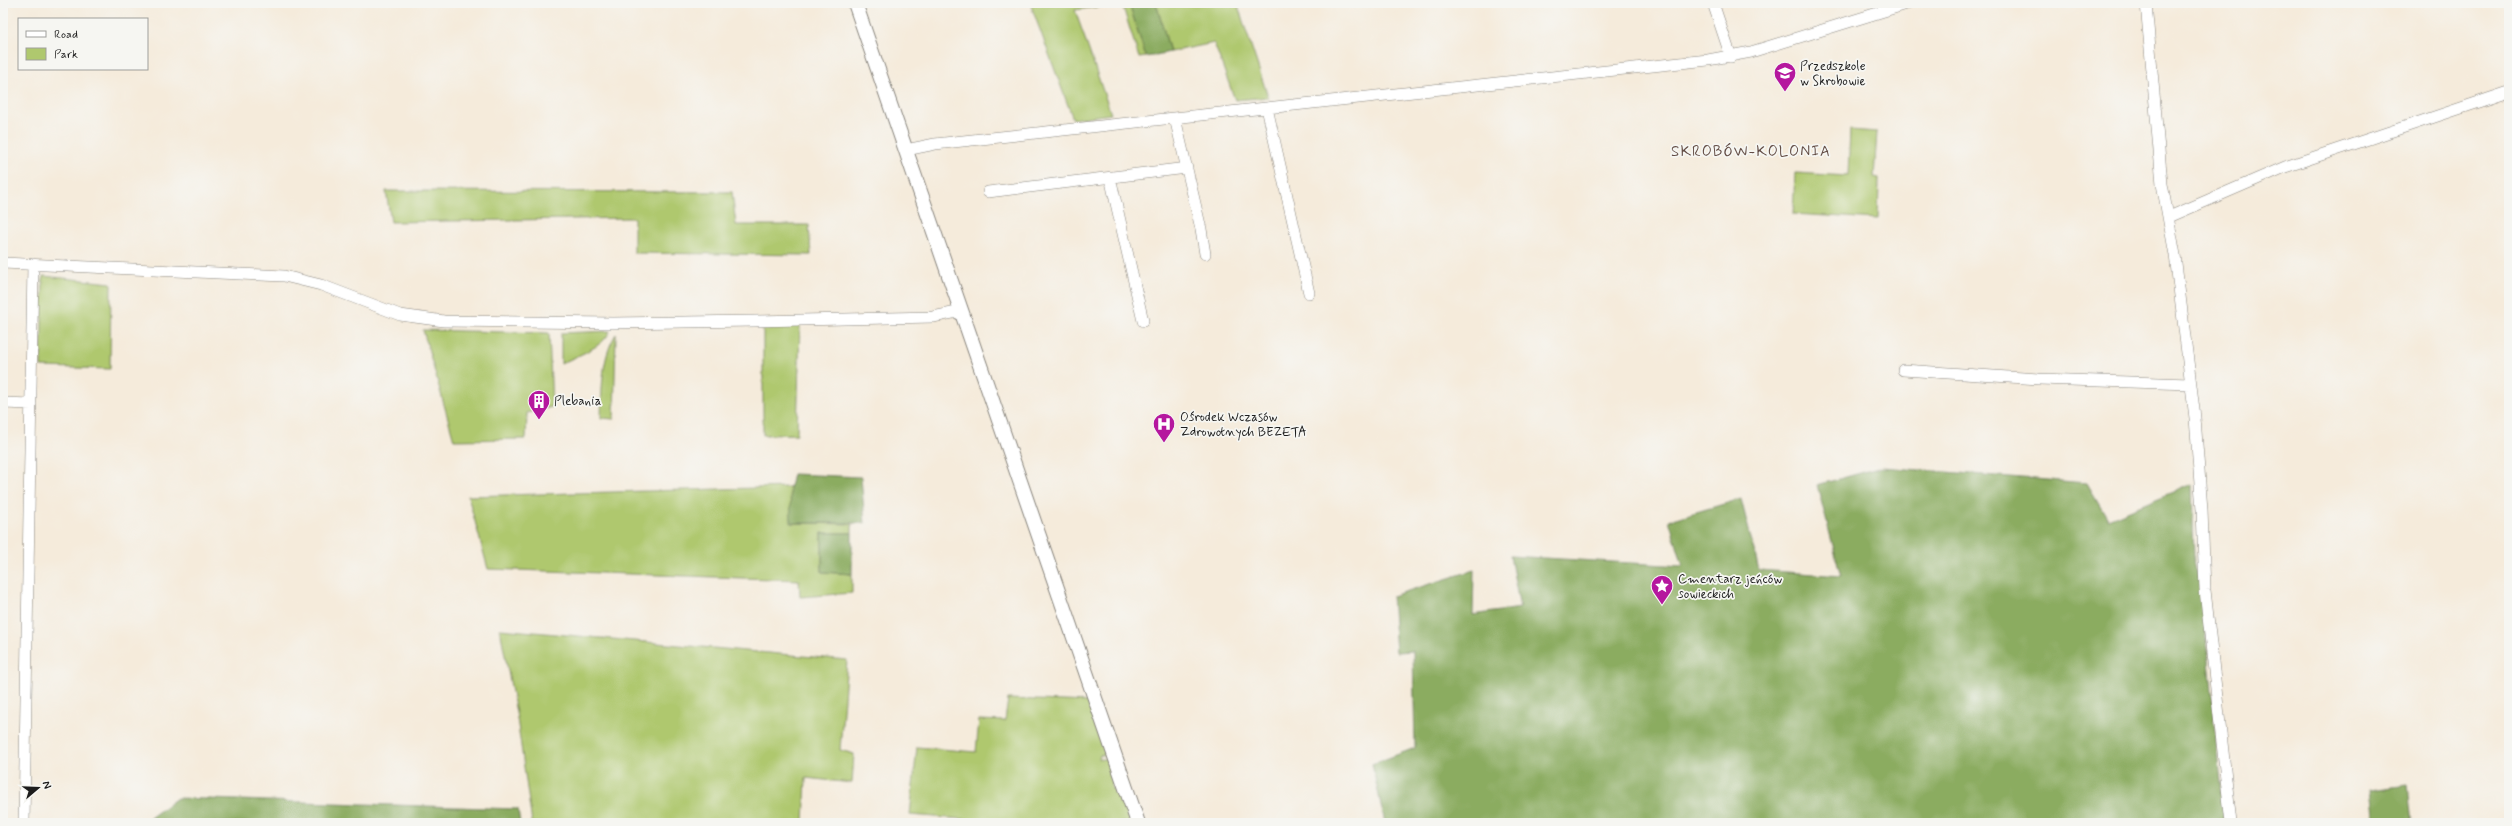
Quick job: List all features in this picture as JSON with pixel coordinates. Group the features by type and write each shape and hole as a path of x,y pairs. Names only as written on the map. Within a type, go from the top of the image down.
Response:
{"main road":[{"path":"855,3 1138,823"}],"street":[{"path":"1713,3 1731,57"},
{"path":"906,150 935,144 1731,57 1910,3"},
{"path":"2146,3 2162,184 2169,217 2190,384 2202,510 2205,590 2231,823"},
{"path":"2169,217 2285,167 2509,92"},
{"path":"1267,108 1309,293"},
{"path":"1175,118 1205,254"},
{"path":"988,192 1187,168"},
{"path":"1110,177 1143,321"},
{"path":"3,263 145,271 284,276 321,285 400,315 444,321 613,323 755,321 933,317 962,311"},
{"path":"24,823 33,264"},
{"path":"1902,370 2039,379 2190,384"},
{"path":"3,403 31,404"}],"green space":[{"path":"1030,3 1129,3 1146,57 1139,58 1122,4 1075,10 1111,114 1073,119"},
{"path":"1129,3 1156,3 1170,52 1146,57"},
{"path":"1156,3 1237,3 1268,97 1235,100 1214,43 1170,52"},
{"path":"1850,130 1877,132 1874,177 1879,178 1878,219 1793,214 1795,173 1848,176"},
{"path":"386,191 732,192 736,225 809,225 811,255 634,253 634,218 391,222"},
{"path":"43,276 111,283 110,369 41,367"},
{"path":"800,326 797,434 763,435 763,328"},
{"path":"423,330 549,333 552,407 527,413 526,439 454,440"},
{"path":"610,331 607,337 596,347 561,364 561,333"},
{"path":"616,334 614,419 601,418 603,374 607,353"},
{"path":"1882,467 2087,483 2108,519 2192,484 2194,560 2204,610 2225,823 1385,823 1372,764 1415,748 1413,651 1396,652 1392,596 1474,570 1473,615 1520,608 1510,556 1683,566 1669,520 1741,499 1759,570 1841,576 1817,485"},
{"path":"793,474 861,477 865,523 791,523 790,487"},
{"path":"790,487 792,523 852,524 852,533 822,533 822,572 852,574 852,593 800,597 799,580 488,569 468,496"},
{"path":"822,533 852,533 852,574 822,572"},
{"path":"500,629 847,660 840,750 854,754 852,783 806,778 804,823 532,823 517,718"},
{"path":"1008,699 1090,702 1108,757 1100,755 1099,759 1110,760 1118,785 1111,785 1112,789 1121,790 1132,823 1014,823 910,815 917,747 976,752 979,720 1005,721"},
{"path":"2408,785 2412,823 2374,823 2370,790"},
{"path":"177,798 518,809 520,823 143,823"}],"place":[{"name":"Przedszkole w Skrobowie","path":"1785,92"},
{"name":"Plebania","path":"539,420"},
{"name":"Ośrodek Wczasów Zdrowotnych BEZETA","path":"1164,444"},
{"name":"Cmentarz jeńców sowieckich","path":"1662,606"}],"district":[{"name":"SKROBÓW-KOLONIA","path":"1751,152"}]}
